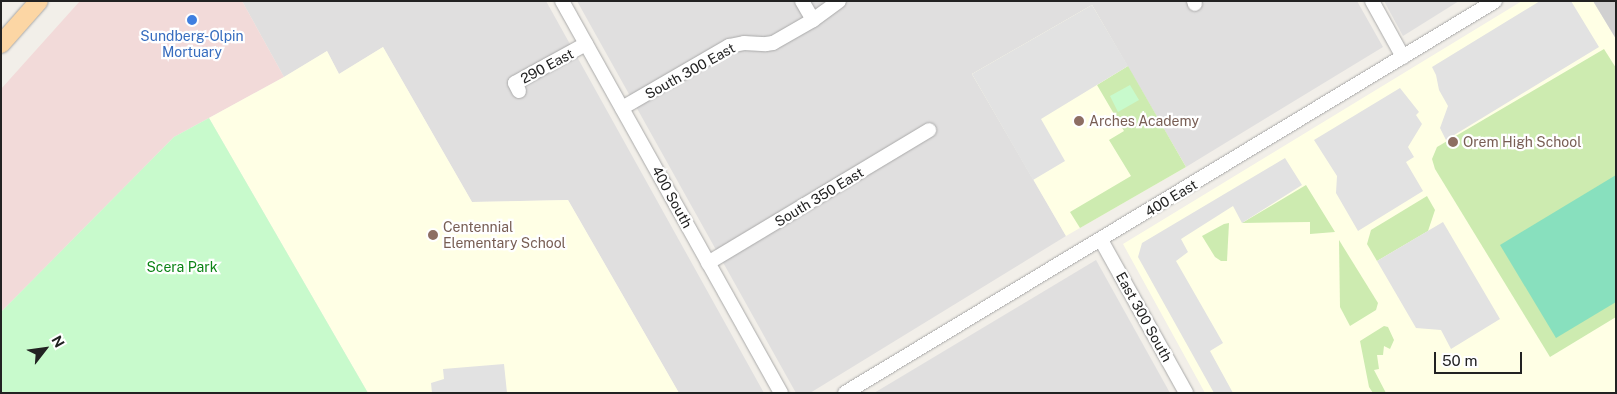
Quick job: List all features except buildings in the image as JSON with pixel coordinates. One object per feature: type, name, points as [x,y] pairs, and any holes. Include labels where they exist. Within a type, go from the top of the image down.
[{"type":"main road","points":[[1,44],[39,1]]},
{"type":"street","name":"400 South","points":[[562,1],[781,393]]},
{"type":"street","points":[[802,1],[813,20]]},
{"type":"street","name":"South 300 East","points":[[622,108],[729,46],[744,43],[773,43],[813,20],[839,1]]},
{"type":"street","points":[[1372,1],[1403,57]]},
{"type":"street","name":"400 East","points":[[845,393],[1495,1]]},
{"type":"street","name":"290 East","points":[[519,91],[515,83],[586,44]]},
{"type":"street","name":"South 350 East","points":[[708,263],[929,130]]},
{"type":"street","name":"East 300 South","points":[[1101,240],[1186,393]]},
{"type":"shaded area","points":[[80,1],[242,1],[284,77],[174,137],[1,312],[1,89]]},
{"type":"shaded area","points":[[242,1],[546,1],[764,393],[679,393],[568,200],[472,202],[383,47],[339,74],[327,51],[284,77]]},
{"type":"shaded area","points":[[577,1],[1357,1],[1383,47],[1186,167],[1092,5],[972,74],[1066,236],[810,393],[796,393]]},
{"type":"shaded area","points":[[1384,1],[1459,1],[1403,36]]},
{"type":"shaded area","name":"Orem High School","points":[[1522,1],[1593,1],[1616,39],[1616,393],[1205,393],[1123,244]]},
{"type":"shaded area","points":[[1540,1],[1571,1],[1599,47],[1446,140],[1440,128],[1448,106],[1439,90],[1432,67]]},
{"type":"shaded area","points":[[1593,1],[1616,1],[1616,39]]},
{"type":"shaded area","name":"Arches Academy","points":[[1092,5],[1186,167],[1066,236],[972,74]]},
{"type":"shaded area","points":[[1092,5],[1128,66],[1041,119],[1065,161],[1033,180],[972,74]]},
{"type":"shaded area","name":"Centennial Elementary School","points":[[383,47],[472,202],[568,200],[679,393],[368,393],[209,118],[327,51],[339,74]]},
{"type":"shaded area","points":[[1400,88],[1419,112],[1416,115],[1422,124],[1408,147],[1414,157],[1406,162],[1423,191],[1358,231],[1336,193],[1337,176],[1314,140]]},
{"type":"shaded area","points":[[1285,158],[1302,185],[1242,223],[1233,206],[1181,239],[1188,252],[1176,261],[1223,343],[1210,351],[1233,393],[1214,393],[1138,257],[1142,243]]},
{"type":"shaded area","points":[[1443,222],[1500,319],[1451,349],[1441,330],[1416,328],[1377,261]]},
{"type":"shaded area","points":[[1096,260],[1170,393],[874,393]]},
{"type":"shaded area","points":[[504,364],[507,393],[432,393],[431,383],[444,379],[443,369]]},
{"type":"green space","points":[[1604,49],[1616,68],[1616,317],[1550,357],[1435,169],[1432,159],[1437,147]]},
{"type":"green space","points":[[1128,66],[1186,167],[1080,228],[1070,212],[1131,176],[1109,140],[1124,131],[1097,85]]},
{"type":"green space","points":[[1130,85],[1139,100],[1118,112],[1110,96]]},
{"type":"green space","name":"Scera Park","points":[[209,118],[368,393],[1,393],[1,312],[174,137]]},
{"type":"green space","points":[[1616,175],[1616,302],[1556,338],[1500,245]]},
{"type":"green space","points":[[1306,185],[1335,232],[1310,234],[1310,222],[1242,223]]},
{"type":"green space","points":[[1427,196],[1435,210],[1428,231],[1377,261],[1367,244],[1371,230]]},
{"type":"green space","points":[[1229,223],[1227,261],[1221,261],[1215,257],[1202,236]]},
{"type":"green space","points":[[1339,240],[1378,303],[1376,310],[1350,326],[1340,307]]},
{"type":"green space","points":[[1384,326],[1388,327],[1394,340],[1390,349],[1384,346],[1383,355],[1377,355],[1379,369],[1374,370],[1386,393],[1373,393],[1369,387],[1360,341]]},
{"type":"place","name":"Sundberg-Olpin Mortuary","points":[[192,20]]},
{"type":"place","name":"Arches Academy","points":[[1079,121]]},
{"type":"place","name":"Orem High School","points":[[1453,142]]},
{"type":"place","name":"Centennial Elementary School","points":[[433,235]]}]
